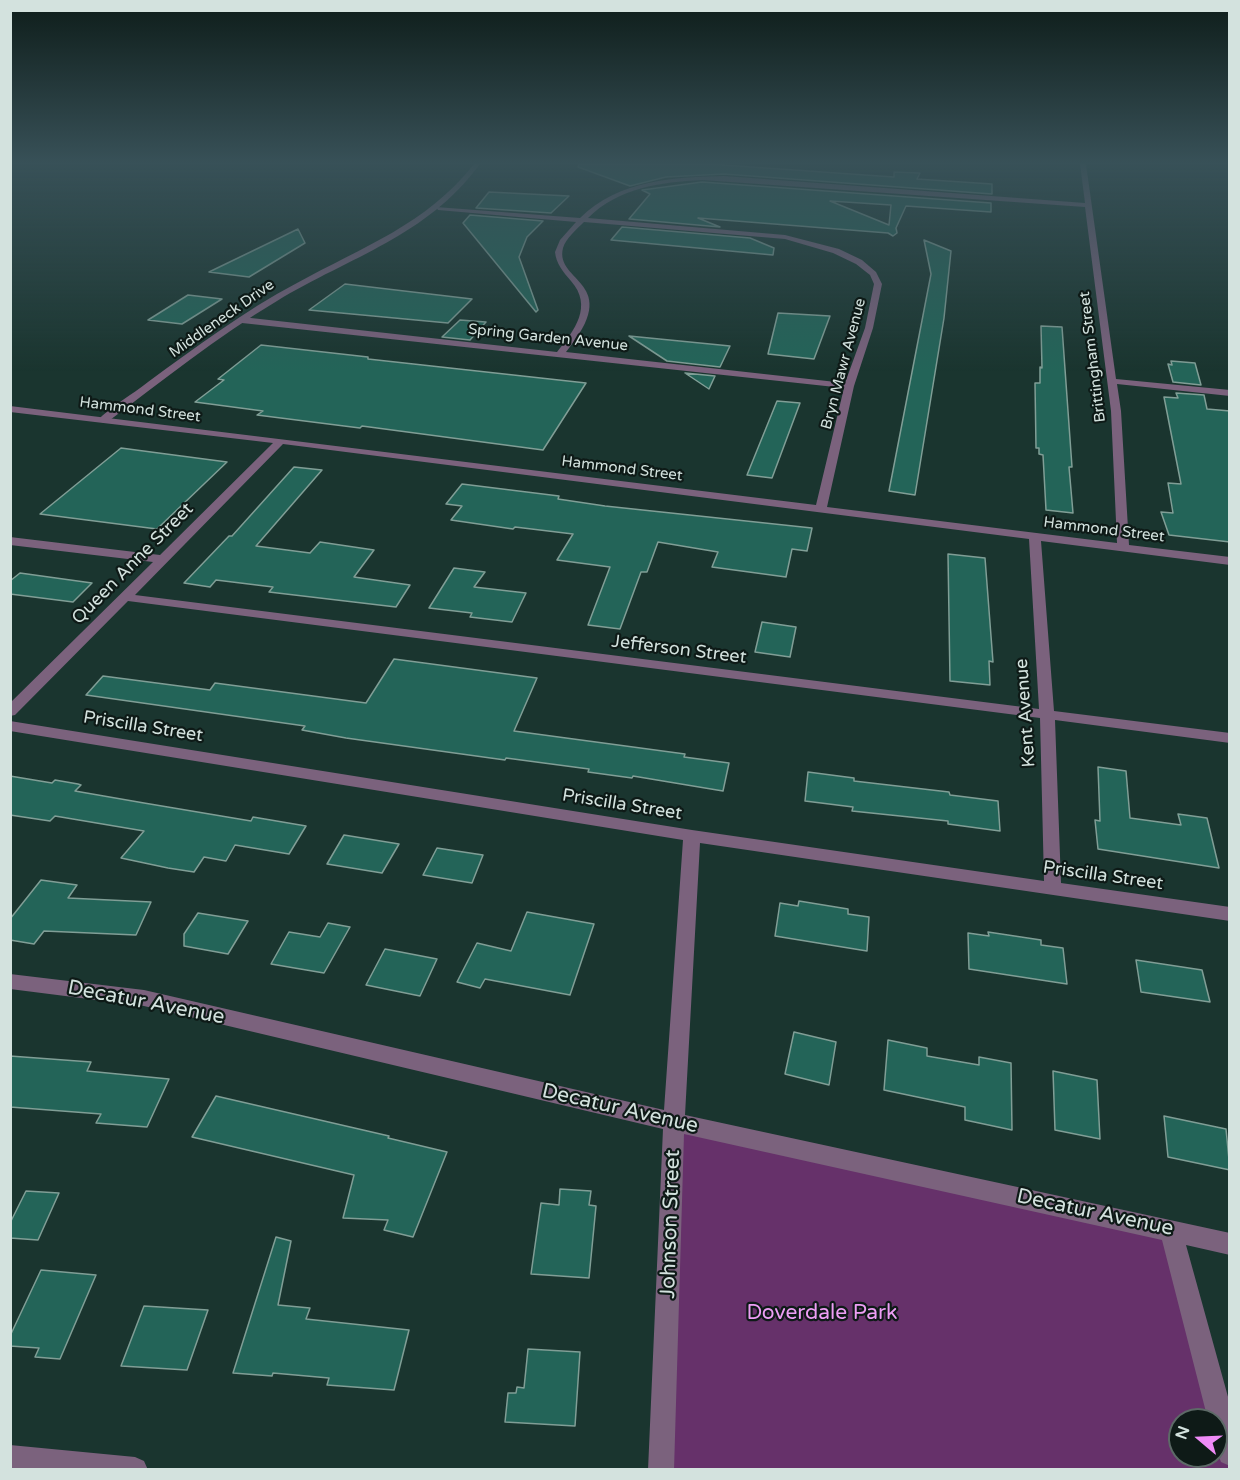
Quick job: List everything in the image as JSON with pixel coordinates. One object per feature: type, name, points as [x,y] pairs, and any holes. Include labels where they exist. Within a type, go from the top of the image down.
[{"type":"street","name":"Middleneck Drive","points":[[102,421],[294,286],[398,233]]},
{"type":"street","points":[[559,355],[581,328],[588,309],[579,285],[567,273],[559,257],[561,243],[569,233]]},
{"type":"street","name":"Bryn Mawr Avenue","points":[[740,233],[785,237],[836,251],[859,262],[873,274],[878,284],[869,328],[849,386],[821,510]]},
{"type":"street","name":"Brittingham Street","points":[[1094,233],[1116,411],[1123,547]]},
{"type":"street","name":"Spring Garden Avenue","points":[[243,320],[849,386]]},
{"type":"street","points":[[1112,381],[1230,393]]},
{"type":"street","name":"Hammond Street","points":[[10,410],[281,441],[1230,561]]},
{"type":"street","name":"Queen Anne Street","points":[[10,712],[281,441]]},
{"type":"street","name":"Kent Avenue","points":[[1035,536],[1047,714],[1053,888]]},
{"type":"street","points":[[10,541],[162,559]]},
{"type":"street","name":"Jefferson Street","points":[[124,597],[1230,738]]},
{"type":"street","name":"Priscilla Street","points":[[10,726],[692,836],[1230,914]]},
{"type":"street","name":"Johnson Street","points":[[661,1470],[674,1122],[692,836]]},
{"type":"street","name":"Decatur Avenue","points":[[10,981],[144,998],[674,1122],[1230,1244]]},
{"type":"street","points":[[1170,1229],[1230,1454]]},
{"type":"street","points":[[10,1458],[135,1470]]},
{"type":"green space","name":"Doverdale Park","points":[[674,1122],[1170,1229],[1218,1408],[1168,1408],[1168,1468],[1228,1468],[1228,1446],[1229,1470],[660,1470]]},
{"type":"building","points":[[290,233],[300,233],[305,243],[249,277],[209,272]]},
{"type":"building","points":[[471,233],[531,233],[519,257],[538,310],[536,312]]},
{"type":"building","points":[[617,233],[693,233],[750,238],[774,248],[773,255],[611,240]]},
{"type":"building","points":[[924,240],[951,251],[944,318],[915,495],[889,491],[931,274]]},
{"type":"building","points":[[345,284],[472,299],[448,323],[309,310]]},
{"type":"building","points":[[188,295],[222,299],[182,324],[148,320]]},
{"type":"building","points":[[778,313],[830,316],[814,359],[768,354]]},
{"type":"building","points":[[460,320],[486,322],[470,340],[442,337]]},
{"type":"building","points":[[1041,326],[1062,327],[1073,513],[1046,510],[1043,455],[1039,454],[1039,448],[1036,448],[1035,383],[1040,383],[1040,367],[1042,368]]},
{"type":"building","points":[[629,336],[730,346],[720,367],[667,361]]},
{"type":"building","points":[[261,345],[586,383],[543,450],[362,426],[360,428],[257,415],[263,411],[195,402],[224,380],[218,379]]},
{"type":"building","points":[[1171,361],[1195,363],[1201,385],[1173,382],[1168,364],[1172,365]]},
{"type":"building","points":[[685,373],[715,376],[709,389]]},
{"type":"building","points":[[1176,393],[1204,395],[1207,409],[1230,411],[1230,542],[1169,535],[1161,512],[1173,513],[1168,483],[1181,484],[1164,397],[1178,398]]},
{"type":"building","points":[[777,401],[800,403],[772,478],[747,475]]},
{"type":"building","points":[[121,448],[227,462],[157,529],[40,514]]},
{"type":"building","points":[[294,467],[322,470],[256,546],[310,553],[320,542],[374,550],[354,577],[410,585],[396,607],[269,592],[273,587],[216,580],[210,587],[184,583],[229,536],[232,536]]},
{"type":"building","points":[[462,484],[559,496],[558,499],[605,506],[812,528],[807,551],[792,549],[786,577],[712,567],[718,552],[658,542],[647,572],[641,572],[620,629],[588,625],[610,567],[557,560],[573,534],[515,527],[513,529],[451,520],[462,506],[446,504]]},
{"type":"building","points":[[948,554],[985,558],[993,662],[989,661],[990,685],[950,681]]},
{"type":"building","points":[[454,568],[485,572],[474,587],[526,593],[512,622],[470,617],[472,613],[429,608]]},
{"type":"building","points":[[20,573],[92,583],[73,602],[10,594],[10,581]]},
{"type":"building","points":[[762,622],[796,627],[790,657],[755,652]]},
{"type":"building","points":[[394,659],[537,678],[514,731],[685,754],[684,757],[729,763],[723,791],[633,776],[632,778],[588,772],[589,769],[346,738],[302,730],[305,726],[86,695],[103,676],[210,690],[215,683],[366,703]]},
{"type":"building","points":[[1098,767],[1126,771],[1130,818],[1181,825],[1178,814],[1207,818],[1219,868],[1098,849],[1095,820],[1100,821]]},
{"type":"building","points":[[808,772],[854,778],[854,781],[949,792],[950,795],[998,801],[1000,831],[948,824],[948,821],[852,811],[853,807],[805,801]]},
{"type":"building","points":[[10,776],[52,783],[55,780],[78,784],[81,785],[75,791],[144,803],[251,821],[253,817],[306,826],[289,854],[235,845],[226,861],[204,857],[194,872],[168,868],[121,858],[144,831],[55,816],[50,821],[10,815]]},
{"type":"building","points":[[344,835],[399,844],[382,873],[327,864]]},
{"type":"building","points":[[437,848],[483,855],[472,883],[423,875]]},
{"type":"building","points":[[41,880],[77,885],[68,898],[151,902],[136,935],[44,931],[34,944],[10,940],[10,919]]},
{"type":"building","points":[[799,901],[848,909],[848,914],[869,917],[867,951],[775,936],[780,903],[798,906]]},
{"type":"building","points":[[527,912],[594,924],[570,995],[485,979],[480,988],[457,982],[477,943],[511,951]]},
{"type":"building","points":[[198,913],[248,921],[228,954],[184,946],[184,934]]},
{"type":"building","points":[[328,923],[350,927],[324,973],[271,964],[289,932],[320,937]]},
{"type":"building","points":[[988,932],[1041,940],[1041,945],[1063,948],[1067,984],[969,969],[968,933],[989,936]]},
{"type":"building","points":[[385,949],[437,959],[420,996],[366,985]]},
{"type":"building","points":[[1136,960],[1202,970],[1210,1002],[1141,992]]},
{"type":"building","points":[[794,1032],[836,1042],[829,1085],[785,1074]]},
{"type":"building","points":[[888,1040],[927,1048],[927,1056],[979,1065],[979,1057],[1011,1063],[1012,1130],[965,1120],[965,1107],[884,1090]]},
{"type":"building","points":[[10,1056],[91,1062],[87,1071],[169,1079],[147,1127],[96,1123],[101,1114],[10,1107]]},
{"type":"building","points":[[1053,1071],[1097,1080],[1100,1139],[1055,1130]]},
{"type":"building","points":[[216,1096],[389,1136],[388,1138],[447,1152],[413,1237],[384,1230],[388,1220],[343,1218],[354,1175],[192,1137]]},
{"type":"building","points":[[1164,1116],[1226,1129],[1230,1170],[1168,1157]]},
{"type":"building","points":[[560,1189],[591,1191],[589,1205],[596,1206],[589,1278],[531,1274],[541,1203],[559,1205]]},
{"type":"building","points":[[26,1191],[59,1193],[38,1240],[10,1238],[10,1223]]},
{"type":"building","points":[[276,1237],[291,1241],[278,1305],[310,1308],[306,1319],[409,1330],[394,1390],[327,1385],[329,1378],[273,1373],[272,1376],[233,1373]]},
{"type":"building","points":[[41,1270],[96,1275],[60,1359],[35,1357],[39,1348],[10,1346],[10,1336]]},
{"type":"building","points":[[144,1306],[208,1310],[187,1370],[121,1366]]},
{"type":"building","points":[[528,1349],[580,1352],[575,1426],[505,1422],[508,1393],[516,1393],[517,1387],[524,1388]]}]
